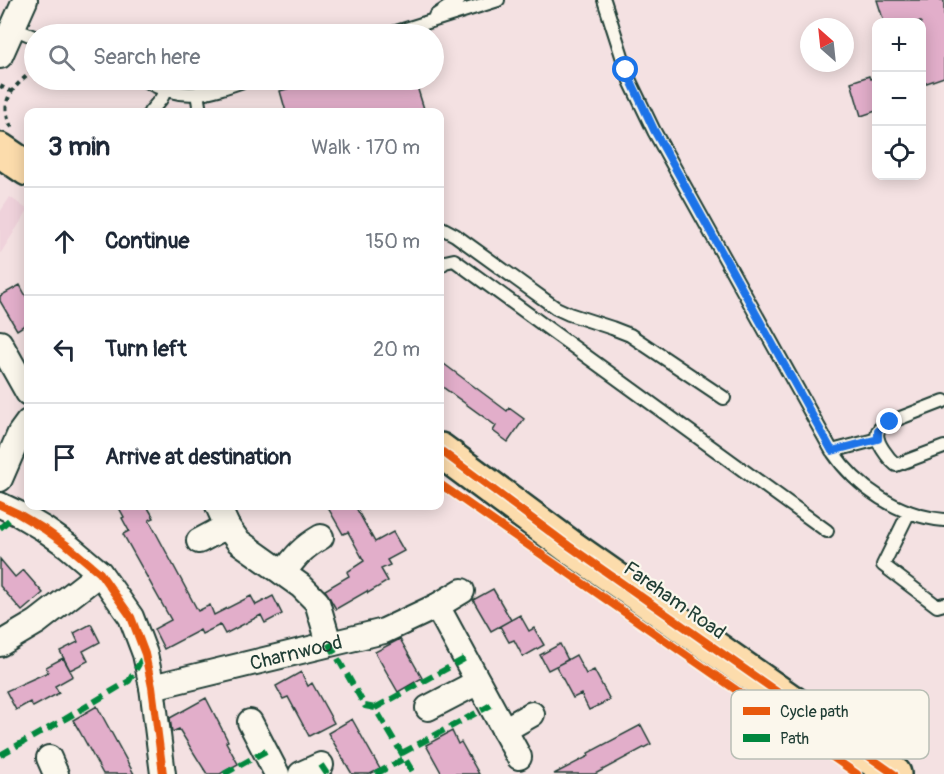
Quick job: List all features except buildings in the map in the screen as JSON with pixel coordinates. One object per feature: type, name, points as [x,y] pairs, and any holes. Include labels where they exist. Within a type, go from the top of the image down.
[{"type":"main road","points":[[7,140],[24,163]]},
{"type":"main road","name":"Fareham Road","points":[[444,453],[569,546],[774,690]]},
{"type":"main road","name":"Fareham Road","points":[[873,759],[894,774]]},
{"type":"street","points":[[24,24],[25,0]]},
{"type":"street","points":[[0,56],[24,33]]},
{"type":"street","points":[[3,357],[24,387]]},
{"type":"street","points":[[0,479],[24,428]]},
{"type":"street","points":[[0,506],[44,529],[100,573],[131,617],[145,654],[152,687],[163,774]]},
{"type":"street","points":[[199,541],[223,516],[238,541],[301,586],[317,602],[329,643]]},
{"type":"street","points":[[283,573],[298,553],[321,537]]},
{"type":"street","points":[[0,644],[38,622],[100,573]]},
{"type":"street","name":"Charnwood","points":[[152,687],[384,631],[437,606],[462,591]]},
{"type":"street","points":[[437,606],[519,757]]},
{"type":"street","points":[[428,708],[478,682]]},
{"type":"street","points":[[504,730],[532,714]]},
{"type":"street","points":[[250,722],[278,774]]},
{"type":"lane","points":[[421,24],[459,0]]},
{"type":"lane","points":[[425,24],[498,0]]},
{"type":"lane","points":[[604,0],[630,81],[654,130],[832,451],[841,464],[864,487],[886,502],[924,517],[944,520]]},
{"type":"lane","points":[[153,108],[165,91],[186,94],[212,90]]},
{"type":"lane","points":[[196,93],[199,108]]},
{"type":"lane","points":[[444,229],[556,308],[630,335],[724,398]]},
{"type":"lane","points":[[444,263],[454,260],[827,531]]},
{"type":"lane","points":[[944,401],[890,422],[878,431],[878,439],[891,461],[896,465],[944,447]]},
{"type":"lane","points":[[832,451],[878,439]]},
{"type":"lane","points":[[909,512],[884,565],[937,606],[944,604]]},
{"type":"path","points":[[7,140],[8,123],[5,106],[10,91],[24,78]]},
{"type":"path","points":[[0,86],[10,91]]},
{"type":"shaded area","points":[[10,197],[24,207],[24,216],[0,254],[0,212]]},
{"type":"marked path","points":[[0,528],[17,513]]},
{"type":"marked path","points":[[329,643],[365,706],[375,708],[414,774]]},
{"type":"marked path","points":[[0,755],[129,681],[145,654]]},
{"type":"marked path","points":[[375,708],[466,658]]},
{"type":"marked path","points":[[402,753],[491,705]]},
{"type":"marked path","points":[[224,774],[266,751]]},
{"type":"marked path","points":[[376,774],[405,758]]},
{"type":"marked path","points":[[321,765],[327,774]]},
{"type":"cycle path","points":[[444,453],[569,546],[774,690]]},
{"type":"cycle path","points":[[444,487],[736,690]]},
{"type":"cycle path","points":[[0,505],[44,529],[100,573],[131,617],[145,654],[152,687],[163,774]]},
{"type":"cycle path","points":[[835,759],[857,774]]},
{"type":"cycle path","points":[[873,759],[894,774]]},
{"type":"route","points":[[626,70],[654,130],[832,451],[878,439],[878,431],[890,422]]}]
